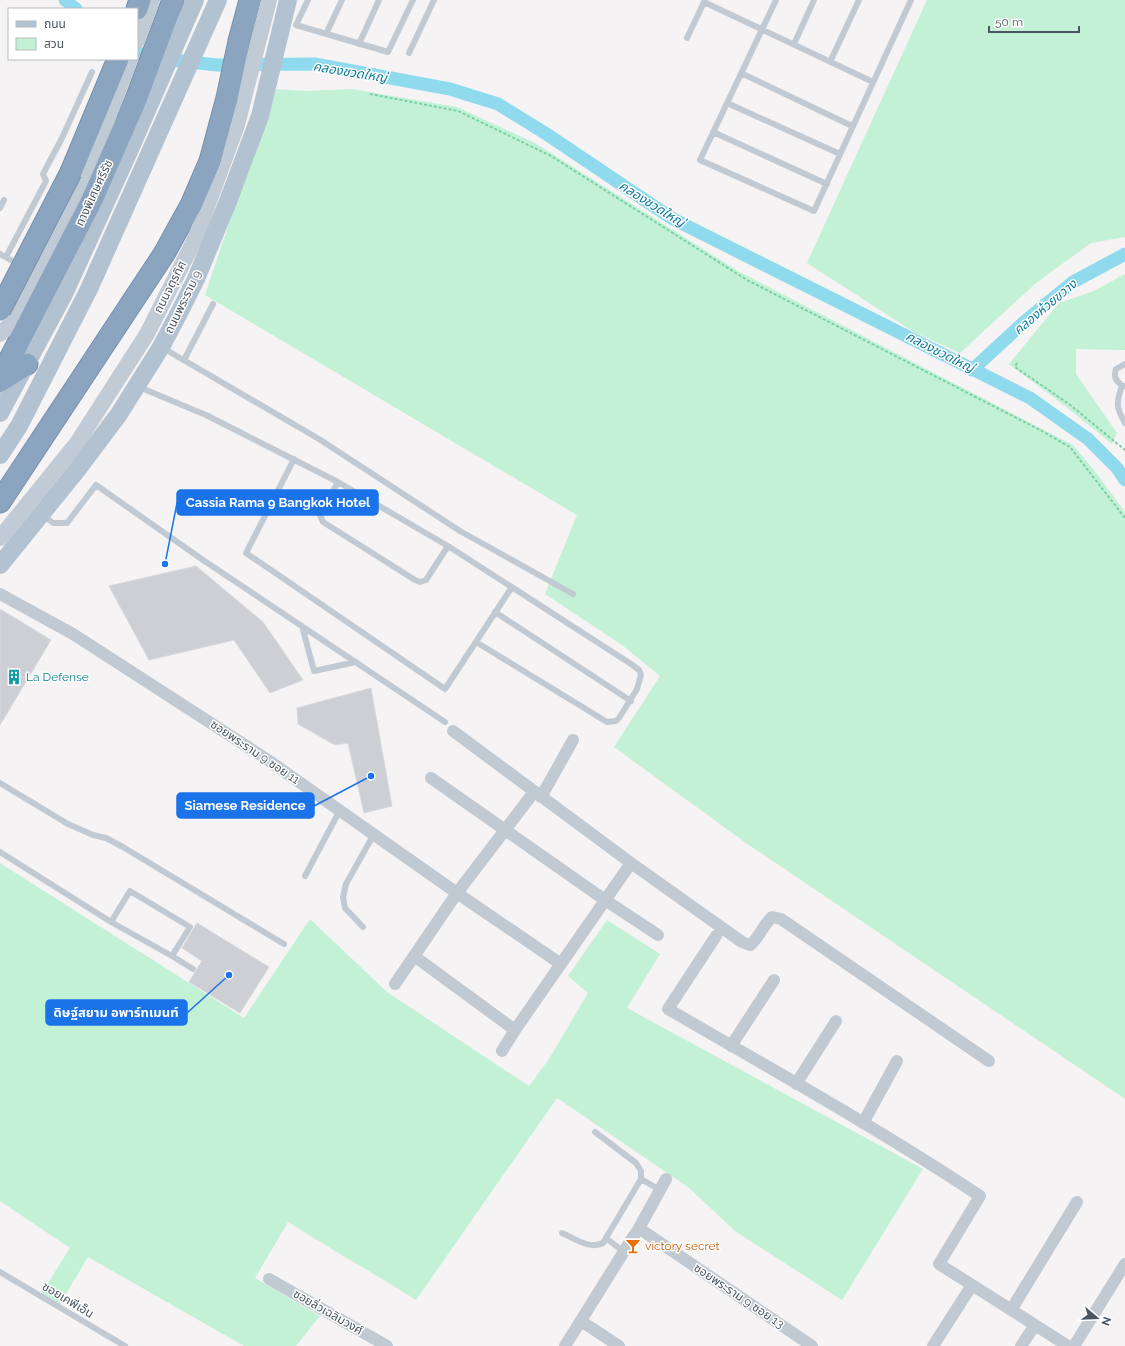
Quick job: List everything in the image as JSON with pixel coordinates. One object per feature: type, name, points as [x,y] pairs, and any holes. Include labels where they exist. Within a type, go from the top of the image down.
[{"type":"highway","name":"ทางพิเศษศรีรัช","points":[[0,380],[92,200],[135,102],[173,0]]},
{"type":"highway","points":[[0,502],[164,254],[192,205],[210,161],[227,98],[238,41],[250,0]]},
{"type":"highway","points":[[0,346],[5,322],[71,172],[125,62]]},
{"type":"highway","points":[[0,380],[27,364]]},
{"type":"main road","points":[[139,36],[152,0]]},
{"type":"main road","points":[[0,413],[64,294],[131,147],[195,0]]},
{"type":"main road","points":[[0,455],[19,426],[89,290],[218,0]]},
{"type":"main road","name":"ถนนจตุรทิศ","points":[[0,538],[77,443],[147,334],[196,237],[237,125],[269,0]]},
{"type":"main road","name":"ถนนพระราม 9","points":[[0,565],[94,448],[137,387],[161,347],[196,279],[240,172],[260,116],[288,0]]},
{"type":"main road","points":[[5,322],[38,274],[96,150],[125,62]]},
{"type":"street","name":"ซอยพระราม 9 ซอย 11","points":[[0,594],[73,634],[268,760],[561,964]]},
{"type":"street","points":[[449,727],[537,795],[742,942],[750,945],[757,940],[767,921],[772,917],[781,919],[989,1061]]},
{"type":"street","points":[[395,984],[457,893],[505,830],[537,795],[573,740]]},
{"type":"street","points":[[431,778],[605,900],[658,935]]},
{"type":"street","points":[[502,1051],[631,863]]},
{"type":"street","points":[[716,936],[668,1009],[926,1160],[980,1196],[939,1264],[1068,1346]]},
{"type":"street","points":[[414,956],[515,1030]]},
{"type":"street","points":[[731,1046],[774,980]]},
{"type":"street","points":[[796,1084],[836,1021]]},
{"type":"street","points":[[863,1123],[897,1061]]},
{"type":"street","points":[[565,1346],[638,1230],[663,1184]]},
{"type":"street","points":[[1012,1310],[1077,1202]]},
{"type":"street","name":"ซอยพระราม 9 ซอย 13","points":[[638,1230],[643,1231],[812,1346]]},
{"type":"street","points":[[1074,1346],[1125,1264]]},
{"type":"street","name":"ซอยลิ่วเฉลิมวงศ์","points":[[269,1279],[387,1346]]},
{"type":"street","points":[[933,1346],[972,1285]]},
{"type":"street","points":[[581,1321],[619,1346]]},
{"type":"street","points":[[1021,1346],[1035,1325]]},
{"type":"lane","points":[[308,0],[296,25],[388,52],[413,0]]},
{"type":"lane","points":[[326,34],[342,0]]},
{"type":"lane","points":[[359,44],[379,0]]},
{"type":"lane","points":[[409,53],[434,0]]},
{"type":"lane","points":[[776,0],[700,160],[814,211],[911,0]]},
{"type":"lane","points":[[794,44],[814,0]]},
{"type":"lane","points":[[830,62],[859,0]]},
{"type":"lane","points":[[688,38],[704,1],[873,82]]},
{"type":"lane","points":[[38,274],[3,255],[46,181],[43,174],[62,138],[92,72]]},
{"type":"lane","points":[[741,72],[852,126]]},
{"type":"lane","points":[[727,103],[840,154]]},
{"type":"lane","points":[[713,132],[826,184]]},
{"type":"lane","points":[[0,208],[4,200]]},
{"type":"lane","points":[[184,360],[213,304]]},
{"type":"lane","points":[[161,347],[319,439],[460,530],[573,594]]},
{"type":"lane","points":[[1125,364],[1116,368],[1114,374],[1116,380],[1123,386],[1117,400],[1119,412],[1125,423]]},
{"type":"lane","points":[[137,387],[206,414],[338,482],[448,546],[638,670],[641,675],[637,690],[631,701],[616,721],[607,722],[476,642]]},
{"type":"lane","points":[[294,459],[246,553],[445,689],[512,587]]},
{"type":"lane","points":[[338,482],[320,515],[323,522],[415,580],[420,582],[426,580],[448,546]]},
{"type":"lane","points":[[42,514],[53,523],[66,523],[96,485],[203,560],[356,662],[449,727]]},
{"type":"lane","points":[[495,612],[631,701]]},
{"type":"lane","points":[[302,626],[314,671],[356,662]]},
{"type":"lane","points":[[0,783],[68,824],[93,835],[106,838],[123,847],[284,944]]},
{"type":"lane","points":[[305,876],[340,810]]},
{"type":"lane","points":[[364,927],[345,908],[342,897],[346,884],[374,834]]},
{"type":"lane","points":[[0,852],[111,922],[193,969]]},
{"type":"lane","points":[[111,922],[130,892],[190,927],[172,956]]},
{"type":"lane","points":[[562,1233],[591,1246],[598,1246],[603,1243],[641,1179],[641,1171],[636,1163],[595,1132]]},
{"type":"lane","points":[[641,1179],[663,1184]]},
{"type":"lane","points":[[606,1238],[624,1252]]},
{"type":"lane","name":"ซอยเคพีเอ็น","points":[[0,1272],[125,1346]]},
{"type":"path","points":[[370,94],[458,111],[551,156],[747,280],[1042,431],[1070,447],[1125,518]]},
{"type":"path","points":[[1017,363],[1015,367],[1069,404],[1125,450]]},
{"type":"green space","points":[[927,0],[1125,0],[1125,237],[1091,243],[1036,283],[960,353],[914,332],[807,263]]},
{"type":"green space","points":[[274,89],[306,91],[352,89],[457,107],[535,143],[738,271],[1073,445],[1094,470],[1125,512],[1125,1099],[746,843],[614,747],[660,676],[622,645],[545,594],[577,515],[205,295]]},
{"type":"green space","points":[[1125,274],[1125,350],[1076,349],[1076,374],[1117,433],[1112,444],[1009,364],[1059,303],[1094,291]]},
{"type":"green space","points":[[0,863],[244,1018],[310,919],[387,992],[529,1086],[549,1059],[588,993],[568,976],[607,920],[660,954],[627,1008],[923,1169],[842,1300],[735,1231],[688,1187],[557,1098],[416,1300],[288,1222],[255,1278],[320,1316],[296,1346],[244,1346],[88,1257],[60,1304],[41,1294],[70,1248],[0,1201]]},
{"type":"building","points":[[196,566],[263,622],[303,680],[270,693],[234,640],[149,660],[109,586]]},
{"type":"building","name":"La Defense","points":[[0,609],[51,640],[0,725]]},
{"type":"building","points":[[371,688],[392,806],[364,813],[348,743],[335,745],[298,724],[297,708]]},
{"type":"building","points":[[197,923],[269,967],[240,1013],[189,982],[202,961],[182,948]]},
{"type":"waterway","name":"คลองชวดใหญ่","points":[[65,0],[75,8]]},
{"type":"waterway","name":"คลองชวดใหญ่","points":[[138,53],[146,57],[217,65],[315,64],[450,89],[498,104],[548,135],[673,219],[1030,398],[1088,439],[1117,468],[1125,480]]},
{"type":"waterway","name":"คลองห้วยขวาง","points":[[972,370],[1024,322],[1073,282],[1125,254]]},
{"type":"place","name":"Cassia Rama 9 Bangkok Hotel","points":[[165,564]]},
{"type":"place","name":"La Defense","points":[[14,677]]},
{"type":"place","name":"Siamese Residence","points":[[371,776]]},
{"type":"place","name":"ดิษฐ์สยาม อพาร์ทเมนท์","points":[[229,975]]},
{"type":"place","name":"victory secret","points":[[633,1246]]}]
